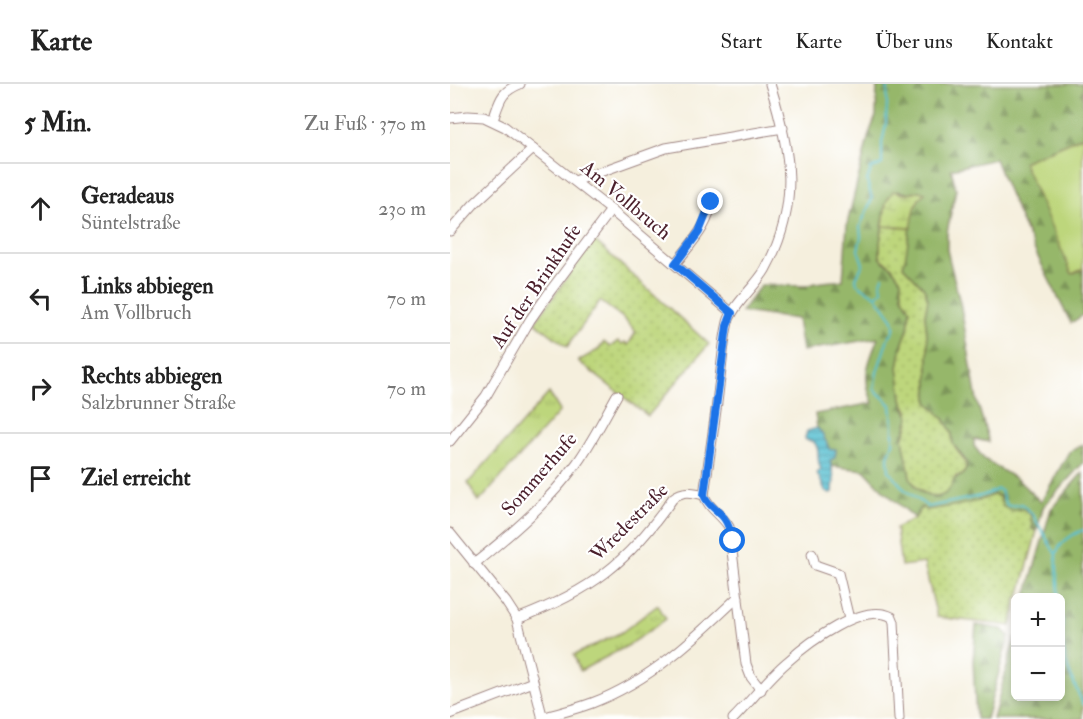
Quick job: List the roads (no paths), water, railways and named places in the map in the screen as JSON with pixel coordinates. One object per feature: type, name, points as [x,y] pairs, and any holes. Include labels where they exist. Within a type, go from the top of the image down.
[{"type":"street","points":[[493,120],[502,94],[507,89],[520,84]]},
{"type":"street","points":[[761,690],[751,677],[746,664],[733,541],[729,527],[723,517],[706,501],[704,495],[727,326],[732,313],[757,283],[783,226],[789,163],[783,128],[770,84]]},
{"type":"street","name":"Am Vollbruch","points":[[450,118],[477,116],[493,120],[506,127],[611,210],[732,313]]},
{"type":"street","points":[[575,181],[672,146],[783,128]]},
{"type":"street","points":[[450,231],[474,204],[532,149]]},
{"type":"street","points":[[675,264],[699,232],[707,217],[710,197]]},
{"type":"street","name":"Auf der Brinkhufe","points":[[450,441],[486,396],[550,290],[611,210]]},
{"type":"street","name":"Sommerhufe","points":[[474,564],[512,533],[556,488],[591,442],[617,395]]},
{"type":"street","name":"Wredestraße","points":[[517,619],[571,596],[614,567],[641,541],[679,494],[694,492],[704,495]]},
{"type":"street","points":[[450,533],[517,619],[543,718],[599,700],[653,671],[698,635],[738,597]]},
{"type":"street","points":[[812,554],[815,565],[835,571],[840,577],[849,619]]},
{"type":"street","points":[[733,719],[788,660],[849,619],[863,615],[883,614],[892,617],[894,627],[899,719]]},
{"type":"street","points":[[450,714],[533,682]]},
{"type":"water","points":[[817,428],[830,450],[836,449],[835,458],[830,460],[834,477],[831,493],[826,492],[817,473],[821,469],[816,444],[805,438],[807,431]]},
{"type":"waterway","points":[[886,123],[888,84]]},
{"type":"waterway","points":[[886,125],[882,142],[882,164],[871,169],[867,181],[872,199],[860,226],[861,237],[858,250],[863,264],[856,278],[857,284],[876,296],[894,325],[877,372],[874,389],[891,405],[893,443],[888,457],[889,471],[904,489],[928,507],[985,495],[998,489],[1007,505],[1022,504],[1033,515],[1056,555],[1059,593]]},
{"type":"waterway","points":[[877,295],[882,291],[883,277]]},
{"type":"waterway","points":[[1056,555],[1066,540],[1083,530]]},
{"type":"waterway","points":[[1063,647],[1071,676],[1083,704]]}]
